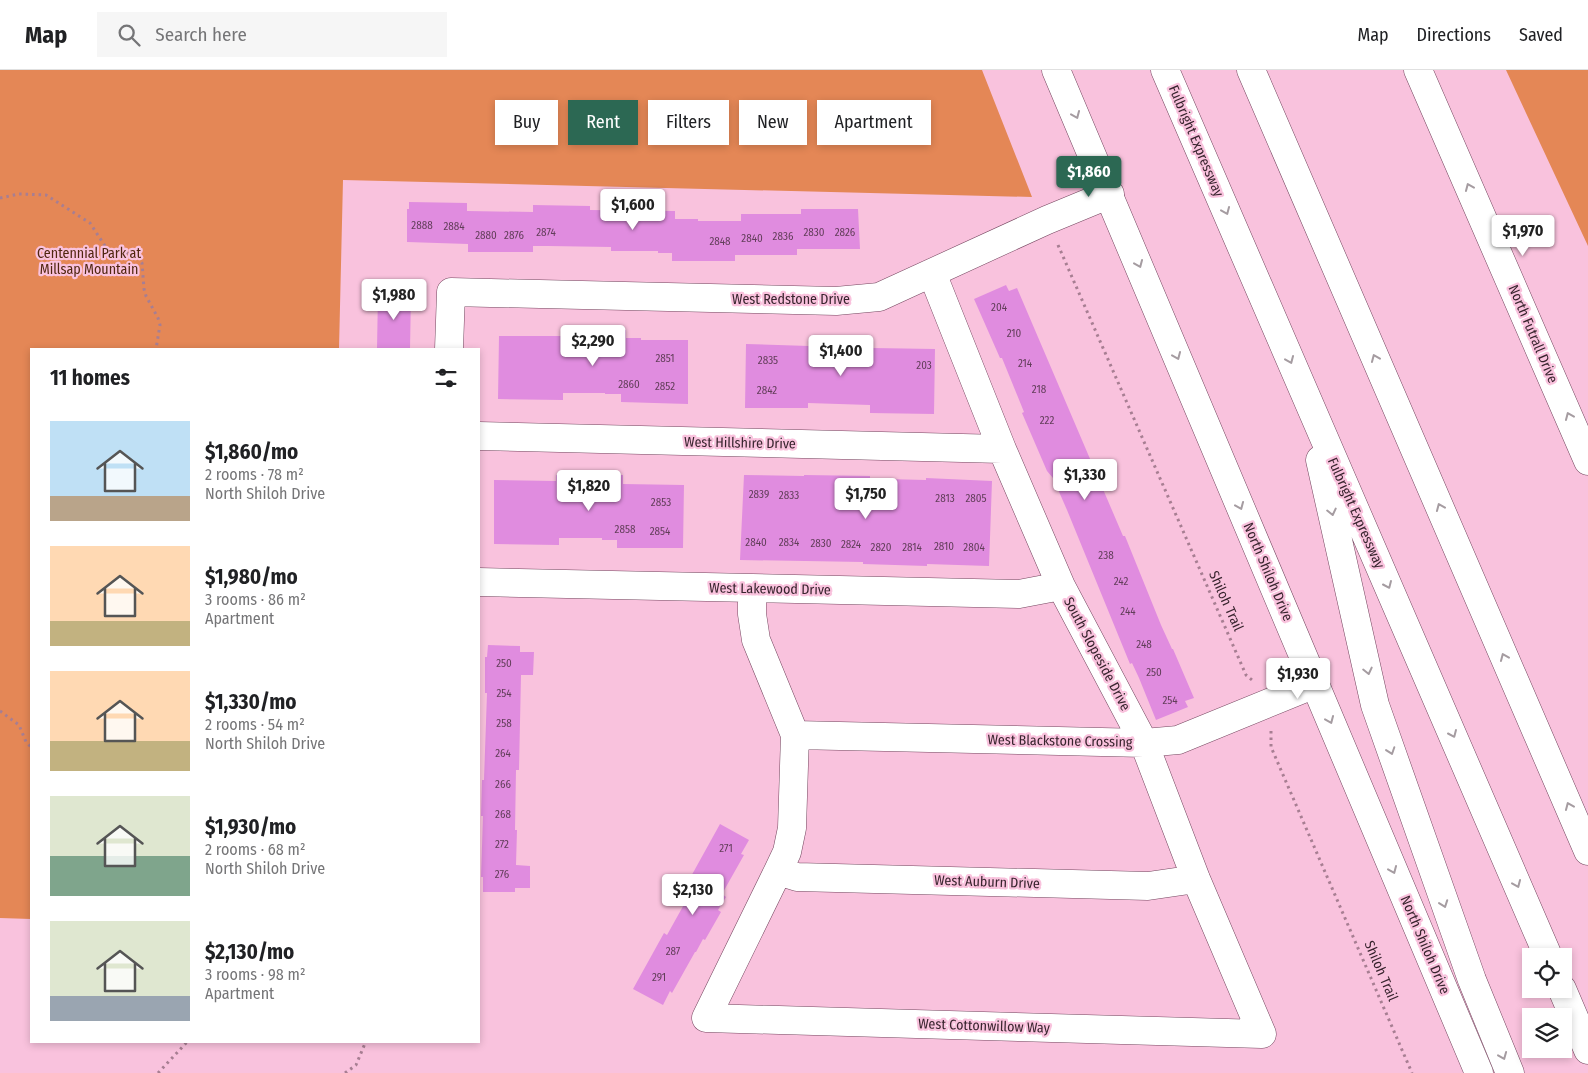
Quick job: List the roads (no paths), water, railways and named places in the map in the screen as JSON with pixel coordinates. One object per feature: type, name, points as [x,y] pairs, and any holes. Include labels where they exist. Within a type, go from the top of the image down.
[{"type":"main road","name":"North Shiloh Drive","points":[[1056,70],[1110,194],[1479,1073]]},
{"type":"main road","name":"Fulbright Expressway","points":[[1165,70],[1545,948]]},
{"type":"main road","points":[[1251,70],[1588,851]]},
{"type":"main road","name":"North Futrall Drive","points":[[1418,70],[1588,461]]},
{"type":"main road","name":"West Redstone Drive","points":[[449,348],[451,292],[836,301],[879,297],[1047,220],[1110,194]]},
{"type":"main road","name":"South Slopeside Drive","points":[[932,273],[1002,449],[1061,586],[1144,743],[1196,879],[1262,1034]]},
{"type":"main road","points":[[1305,396],[1375,705],[1472,980],[1510,1073]]},
{"type":"main road","name":"West Hillshire Drive","points":[[480,436],[1002,449]]},
{"type":"main road","name":"West Lakewood Drive","points":[[480,582],[1019,594],[1061,586]]},
{"type":"main road","points":[[752,589],[752,614],[756,640],[795,735],[792,828],[787,852],[778,871]]},
{"type":"main road","name":"West Blackstone Crossing","points":[[795,735],[1144,743],[1178,740],[1315,684]]},
{"type":"main road","name":"West Auburn Drive","points":[[778,871],[798,877],[1148,886],[1196,879]]},
{"type":"main road","name":"West Cottonwillow Way","points":[[778,871],[706,1018],[1262,1034]]},
{"type":"main road","points":[[1566,998],[1588,1050]]},
{"type":"park label","name":"Centennial Park at Millsap Mountain","points":[[89,262]]}]
